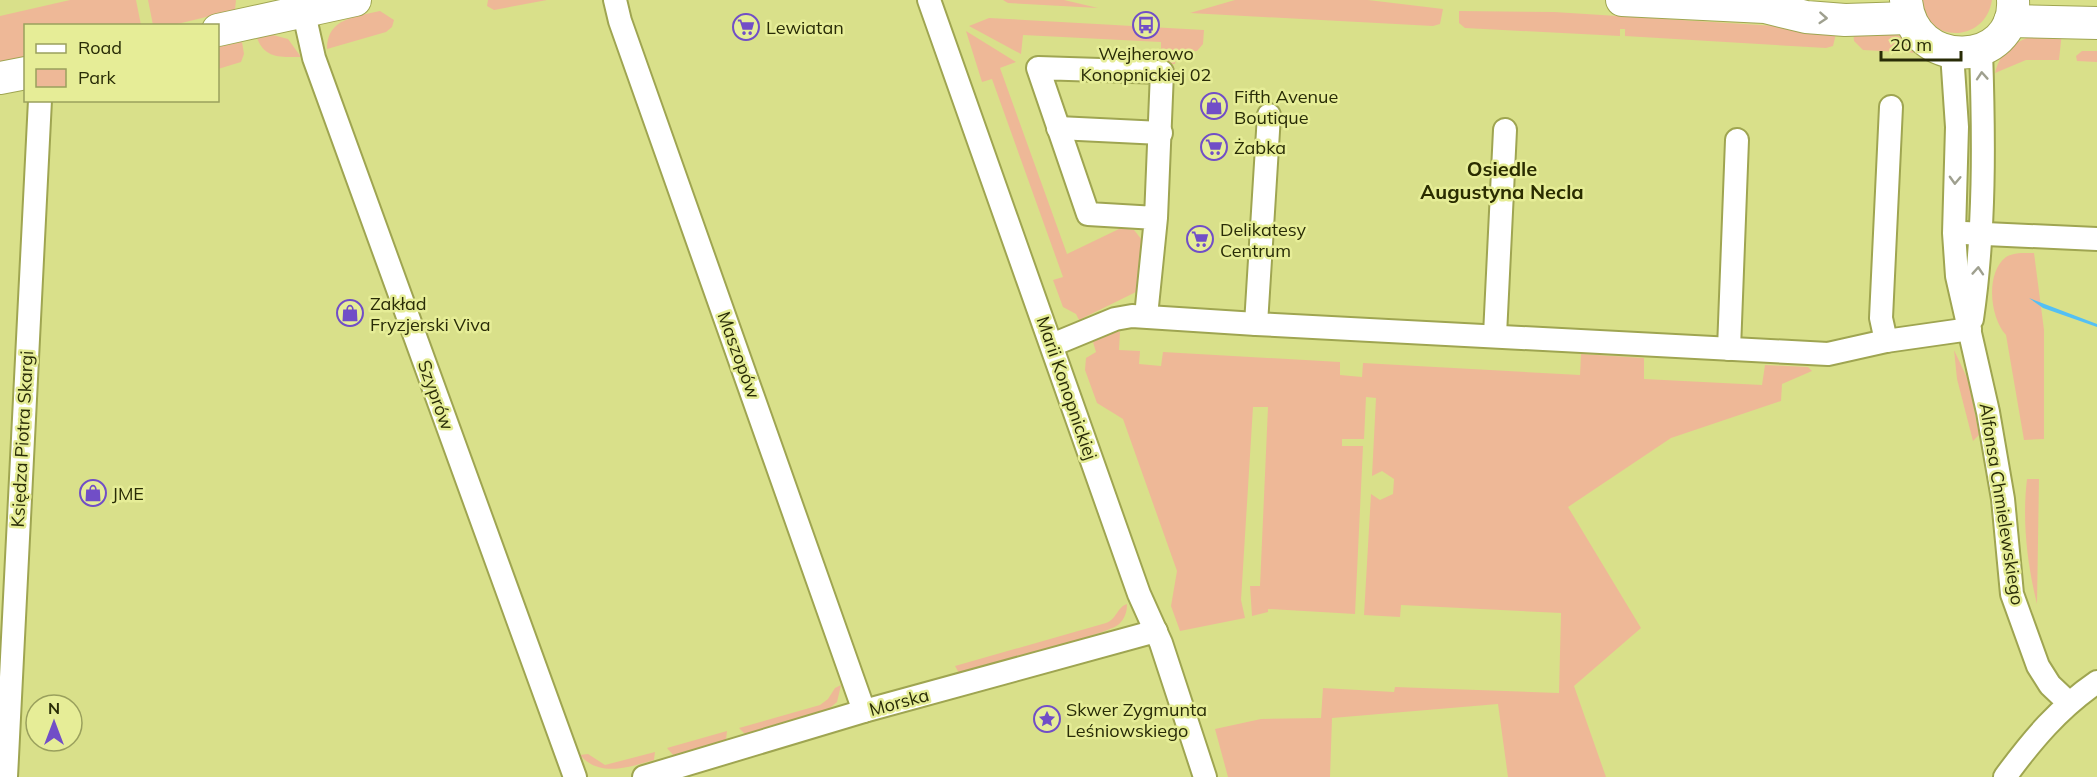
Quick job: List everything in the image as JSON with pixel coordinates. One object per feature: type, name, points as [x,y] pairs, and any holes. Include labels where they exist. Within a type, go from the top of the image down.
[{"type":"main road","points":[[219,30],[302,5],[355,0]]},
{"type":"main road","points":[[1622,0],[1765,7],[1815,18],[1908,9],[1919,35],[1934,47],[1966,51],[1993,43],[2011,10],[2097,23]]},
{"type":"main road","points":[[1765,7],[1801,0]]},
{"type":"main road","points":[[0,78],[24,73]]},
{"type":"street","name":"Maszopów","points":[[615,0],[616,10],[864,711]]},
{"type":"street","name":"Marii Konopnickiej","points":[[929,0],[1139,594],[1156,631],[1205,777]]},
{"type":"street","name":"Szyprów","points":[[302,5],[314,58],[575,777]]},
{"type":"street","name":"Alfonsa Chmielewskiego","points":[[1966,51],[1957,127],[1954,233],[1957,276],[1970,329],[2003,499],[2012,594],[2038,666],[2050,685],[2068,702]]},
{"type":"street","name":"Alfonsa Chmielewskiego","points":[[1966,51],[1983,123],[1978,276],[1970,329]]},
{"type":"street","points":[[1146,316],[1156,218],[1162,72],[1038,68],[1088,214],[1156,218]]},
{"type":"street","name":"Księdza Piotra Skargi","points":[[6,777],[40,102]]},
{"type":"street","points":[[1886,341],[1881,318],[1891,107]]},
{"type":"street","points":[[1256,324],[1269,115]]},
{"type":"street","points":[[1058,128],[1161,133]]},
{"type":"street","points":[[1495,335],[1505,130]]},
{"type":"street","points":[[1729,349],[1737,140]]},
{"type":"street","points":[[1954,233],[2097,239]]},
{"type":"street","points":[[1052,345],[1115,319],[1146,316],[1256,324],[1828,354],[1886,341],[1970,329]]},
{"type":"street","name":"Morska","points":[[644,777],[864,711],[1156,631]]},
{"type":"street","points":[[2005,777],[2046,724],[2068,702],[2097,682]]},
{"type":"green space","points":[[70,0],[136,0],[141,24],[24,24],[24,57],[0,63],[0,16]]},
{"type":"green space","points":[[148,0],[236,0],[235,10],[177,24],[153,24]]},
{"type":"green space","points":[[488,0],[547,0],[494,10],[487,6]]},
{"type":"green space","points":[[1003,0],[1064,0],[1098,8],[1008,3]]},
{"type":"green space","points":[[1235,0],[1368,0],[1443,9],[1440,24],[1433,26],[1190,13]]},
{"type":"green space","points":[[1923,0],[1992,0],[1987,15],[1978,25],[1967,31],[1955,33],[1943,31],[1933,24],[1926,14]]},
{"type":"green space","points":[[380,11],[394,20],[392,27],[386,32],[327,49],[328,39],[337,25],[352,17]]},
{"type":"green space","points":[[1459,11],[1554,12],[1837,30],[1833,46],[1826,48],[1625,36],[1625,29],[1620,29],[1620,36],[1465,28],[1459,23]]},
{"type":"green space","points":[[989,18],[1204,30],[1203,44],[1197,51],[1176,51],[1175,64],[1161,64],[1161,42],[1023,35],[1021,54],[969,26]]},
{"type":"green space","points":[[1853,29],[1894,32],[1921,53],[1863,50],[1854,41]]},
{"type":"green space","points":[[966,31],[1016,62],[1000,68],[1067,254],[1121,228],[1134,230],[1142,240],[1138,291],[1079,320],[1076,314],[1063,307],[1053,280],[1063,277],[992,79],[982,82]]},
{"type":"green space","points":[[2062,32],[2059,60],[2026,60],[1995,73],[2005,53],[2020,41],[2030,37]]},
{"type":"green space","points":[[273,35],[288,39],[301,57],[274,55],[264,50],[257,38]]},
{"type":"green space","points":[[242,42],[244,54],[241,62],[219,69],[219,47]]},
{"type":"green space","points":[[2082,51],[2097,51],[2097,62],[2077,61],[2076,56]]},
{"type":"green space","points":[[2034,253],[2044,330],[2044,439],[2024,440],[2006,335],[1996,318],[1992,296],[1999,264],[2009,255]]},
{"type":"green space","points":[[1114,331],[1120,332],[1119,350],[1140,351],[1139,364],[1161,366],[1163,352],[1340,362],[1340,375],[1362,377],[1363,363],[1580,375],[1581,354],[1644,358],[1644,379],[1762,385],[1765,365],[1808,367],[1812,371],[1782,384],[1781,401],[1671,438],[1568,507],[1641,628],[1574,686],[1606,777],[1508,777],[1498,704],[1332,718],[1330,777],[1228,777],[1215,729],[1261,719],[1321,718],[1323,688],[1394,692],[1395,687],[1559,693],[1561,613],[1401,605],[1400,617],[1364,615],[1371,494],[1380,500],[1393,494],[1394,479],[1382,471],[1372,476],[1376,398],[1366,397],[1364,439],[1342,439],[1342,446],[1363,446],[1355,614],[1268,609],[1268,612],[1252,616],[1250,586],[1260,586],[1268,407],[1253,407],[1241,600],[1245,618],[1180,631],[1171,606],[1177,571],[1123,419],[1097,403],[1085,370],[1086,358],[1096,352],[1093,342]]},
{"type":"green space","points":[[1954,350],[1969,382],[1979,435],[1973,441],[1957,379]]},
{"type":"green space","points":[[2027,479],[2039,479],[2037,604],[2026,542]]},
{"type":"green space","points":[[1127,604],[1127,610],[1120,623],[1101,632],[1054,648],[959,673],[955,666],[1106,623]]},
{"type":"green space","points":[[841,685],[837,702],[825,712],[745,734],[739,728],[820,705],[828,699],[835,688]]},
{"type":"green space","points":[[727,731],[726,740],[673,755],[667,748]]},
{"type":"green space","points":[[655,752],[654,760],[614,769],[596,766],[580,755],[588,754],[605,765]]},
{"type":"water","points":[[2029,298],[2097,324],[2097,327],[2043,308]]},
{"type":"place","name":"Wejherowo Konopnickiej 02","points":[[1146,25]]},
{"type":"place","name":"Lewiatan","points":[[746,27]]},
{"type":"place","name":"Fifth Avenue Boutique","points":[[1214,106]]},
{"type":"place","name":"Żabka","points":[[1214,147]]},
{"type":"place","name":"Delikatesy Centrum","points":[[1200,239]]},
{"type":"place","name":"Zakład Fryzjerski Viva","points":[[350,313]]},
{"type":"place","name":"JME","points":[[93,493]]},
{"type":"place","name":"Skwer Zygmunta Leśniowskiego","points":[[1047,719]]},
{"type":"district","name":"Osiedle Augustyna Necla","points":[[1502,180]]}]
